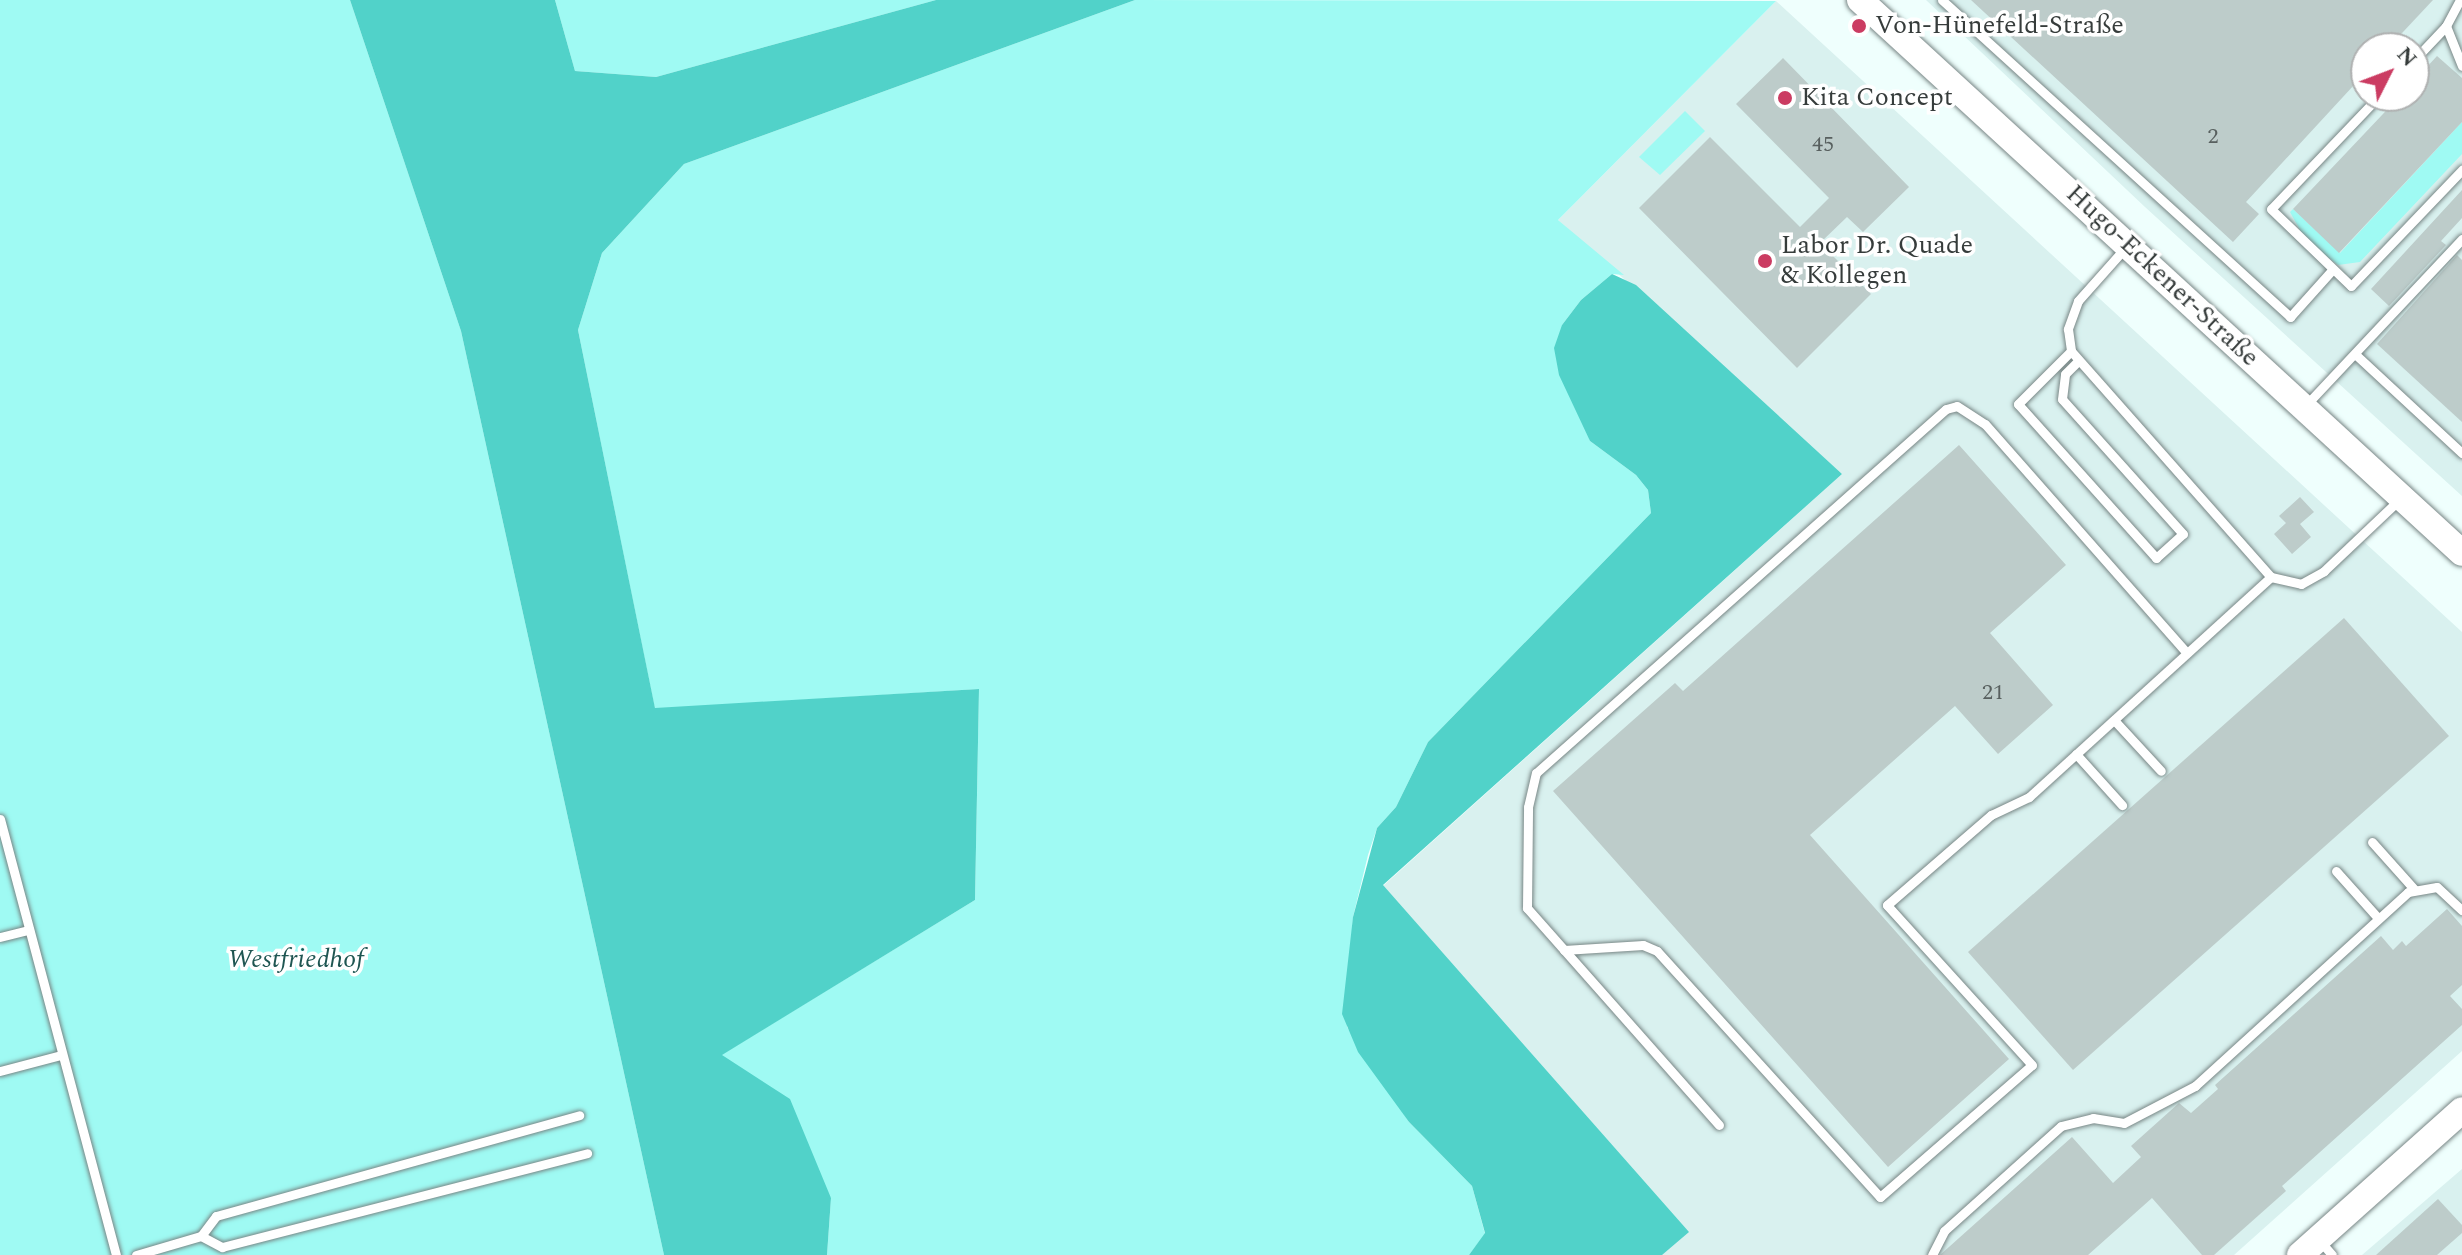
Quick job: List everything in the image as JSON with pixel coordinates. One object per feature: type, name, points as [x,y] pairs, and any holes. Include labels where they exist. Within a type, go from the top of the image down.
[{"type":"main road","name":"Hugo-Eckener-Straße","points":[[1860,0],[2462,553]]},
{"type":"main road","points":[[2317,1250],[2462,1111]]},
{"type":"lane","points":[[1942,0],[2290,317],[2333,269]]},
{"type":"lane","points":[[2430,43],[2446,26],[2460,0]]},
{"type":"lane","points":[[2446,26],[2462,66]]},
{"type":"lane","points":[[2364,112],[2271,209],[2351,286],[2462,170]]},
{"type":"lane","points":[[2304,407],[2462,239]]},
{"type":"lane","points":[[2127,245],[2078,301],[2068,329],[2071,351],[2077,362],[2271,577],[2301,584],[2324,571],[2403,496]]},
{"type":"lane","points":[[2071,351],[2018,404],[2156,558],[2183,534],[2062,399],[2065,374],[2077,362]]},
{"type":"lane","points":[[2355,354],[2462,453]]},
{"type":"lane","points":[[1719,1125],[1527,908],[1528,807],[1536,773],[1946,409],[1957,406],[1985,424],[2187,653]]},
{"type":"lane","points":[[1564,950],[1643,945],[1657,951],[1880,1197],[2032,1065],[1887,905],[1991,815],[2029,797],[2271,577]]},
{"type":"lane","points":[[2114,720],[2161,771]]},
{"type":"lane","points":[[2076,754],[2122,805]]},
{"type":"lane","points":[[0,819],[116,1255]]},
{"type":"lane","points":[[2372,842],[2414,889]]},
{"type":"lane","points":[[2336,871],[2378,918]]},
{"type":"lane","points":[[1932,1255],[1944,1231],[2061,1126],[2093,1118],[2124,1123],[2195,1086],[2378,918],[2414,889],[2437,887],[2462,910]]},
{"type":"lane","points":[[0,937],[29,930]]},
{"type":"lane","points":[[0,1071],[61,1055]]},
{"type":"lane","points":[[136,1255],[201,1236],[216,1216],[579,1115]]},
{"type":"lane","points":[[201,1236],[222,1247],[587,1153]]},
{"type":"shaded area","points":[[350,0],[555,0],[575,71],[656,77],[936,0],[1135,0],[684,164],[602,253],[578,330],[655,708],[979,689],[975,900],[722,1055],[790,1099],[831,1198],[827,1255],[664,1255],[461,331]]},
{"type":"shaded area","points":[[1926,0],[2462,0],[2462,496],[2145,207]]},
{"type":"shaded area","points":[[1776,1],[2462,632],[2462,1051],[2234,1255],[1662,1255],[1383,886],[1842,474],[1558,220]]},
{"type":"shaded area","points":[[1612,274],[1636,285],[1842,474],[1383,885],[1689,1232],[1662,1255],[1469,1255],[1485,1233],[1472,1186],[1409,1122],[1358,1052],[1342,1014],[1353,917],[1377,828],[1396,807],[1428,742],[1651,513],[1648,490],[1636,475],[1590,441],[1559,375],[1554,348],[1562,325],[1581,300]]},
{"type":"shaded area","points":[[2462,1169],[2462,1255],[2362,1255]]},
{"type":"green space","name":"Westfriedhof","points":[[0,0],[350,0],[461,331],[664,1255],[0,1255]]},
{"type":"green space","points":[[555,0],[936,0],[656,77],[575,71]]},
{"type":"green space","points":[[1135,0],[1776,1],[1558,220],[1624,275],[1612,274],[1581,300],[1562,325],[1590,441],[1636,475],[1648,490],[1651,513],[1428,742],[1396,807],[1377,828],[1368,855],[1353,917],[1347,1027],[1409,1122],[1472,1186],[1485,1234],[1469,1255],[827,1255],[831,1198],[721,1055],[975,900],[979,689],[655,709],[578,330],[602,253],[684,164]]},
{"type":"green space","points":[[1685,111],[1705,131],[1660,175],[1639,157]]},
{"type":"green space","points":[[2462,122],[2462,154],[2360,262],[2338,265],[2306,241],[2290,212],[2293,209],[2340,253]]},
{"type":"building","points":[[1971,0],[2433,0],[2403,32],[2350,32],[2350,89],[2246,202],[2259,214],[2233,242]]},
{"type":"building","points":[[2437,56],[2462,78],[2462,122],[2339,253],[2293,209],[2385,112],[2430,112],[2430,64]]},
{"type":"building","name":"Labor Dr. Quade & Kollegen","points":[[1783,58],[1909,187],[1863,232],[1847,217],[1820,243],[1871,294],[1797,368],[1639,208],[1710,137],[1800,227],[1829,198],[1736,104]]},
{"type":"building","points":[[2462,190],[2462,218],[2441,241],[2446,245],[2389,306],[2371,289]]},
{"type":"building","points":[[2457,255],[2462,260],[2462,422],[2377,344]]},
{"type":"building","points":[[1959,445],[2066,565],[1990,633],[2053,705],[1998,754],[1955,706],[1810,835],[2009,1059],[1888,1167],[1553,791],[1675,683],[1683,691]]},
{"type":"building","points":[[2300,497],[2314,512],[2300,524],[2311,537],[2292,554],[2274,534],[2286,523],[2279,516]]},
{"type":"building","points":[[2344,618],[2449,736],[2073,1070],[1968,952]]},
{"type":"building","points":[[2447,909],[2462,926],[2462,985],[2450,996],[2462,1009],[2462,1025],[2282,1186],[2286,1191],[2214,1255],[2202,1255],[2152,1198],[2088,1255],[1940,1255],[2072,1137],[2113,1183],[2141,1157],[2131,1146],[2179,1103],[2191,1113],[2218,1089],[2215,1085],[2381,936],[2393,950],[2402,941],[2406,946]]},
{"type":"building","points":[[2438,1199],[2462,1225],[2462,1233],[2437,1255],[2376,1255]]},
{"type":"place","name":"Von-Hünefeld-Straße","points":[[1859,26]]},
{"type":"place","name":"Kita Concept","points":[[1785,98]]},
{"type":"place","name":"Labor Dr. Quade & Kollegen","points":[[1765,261]]}]
